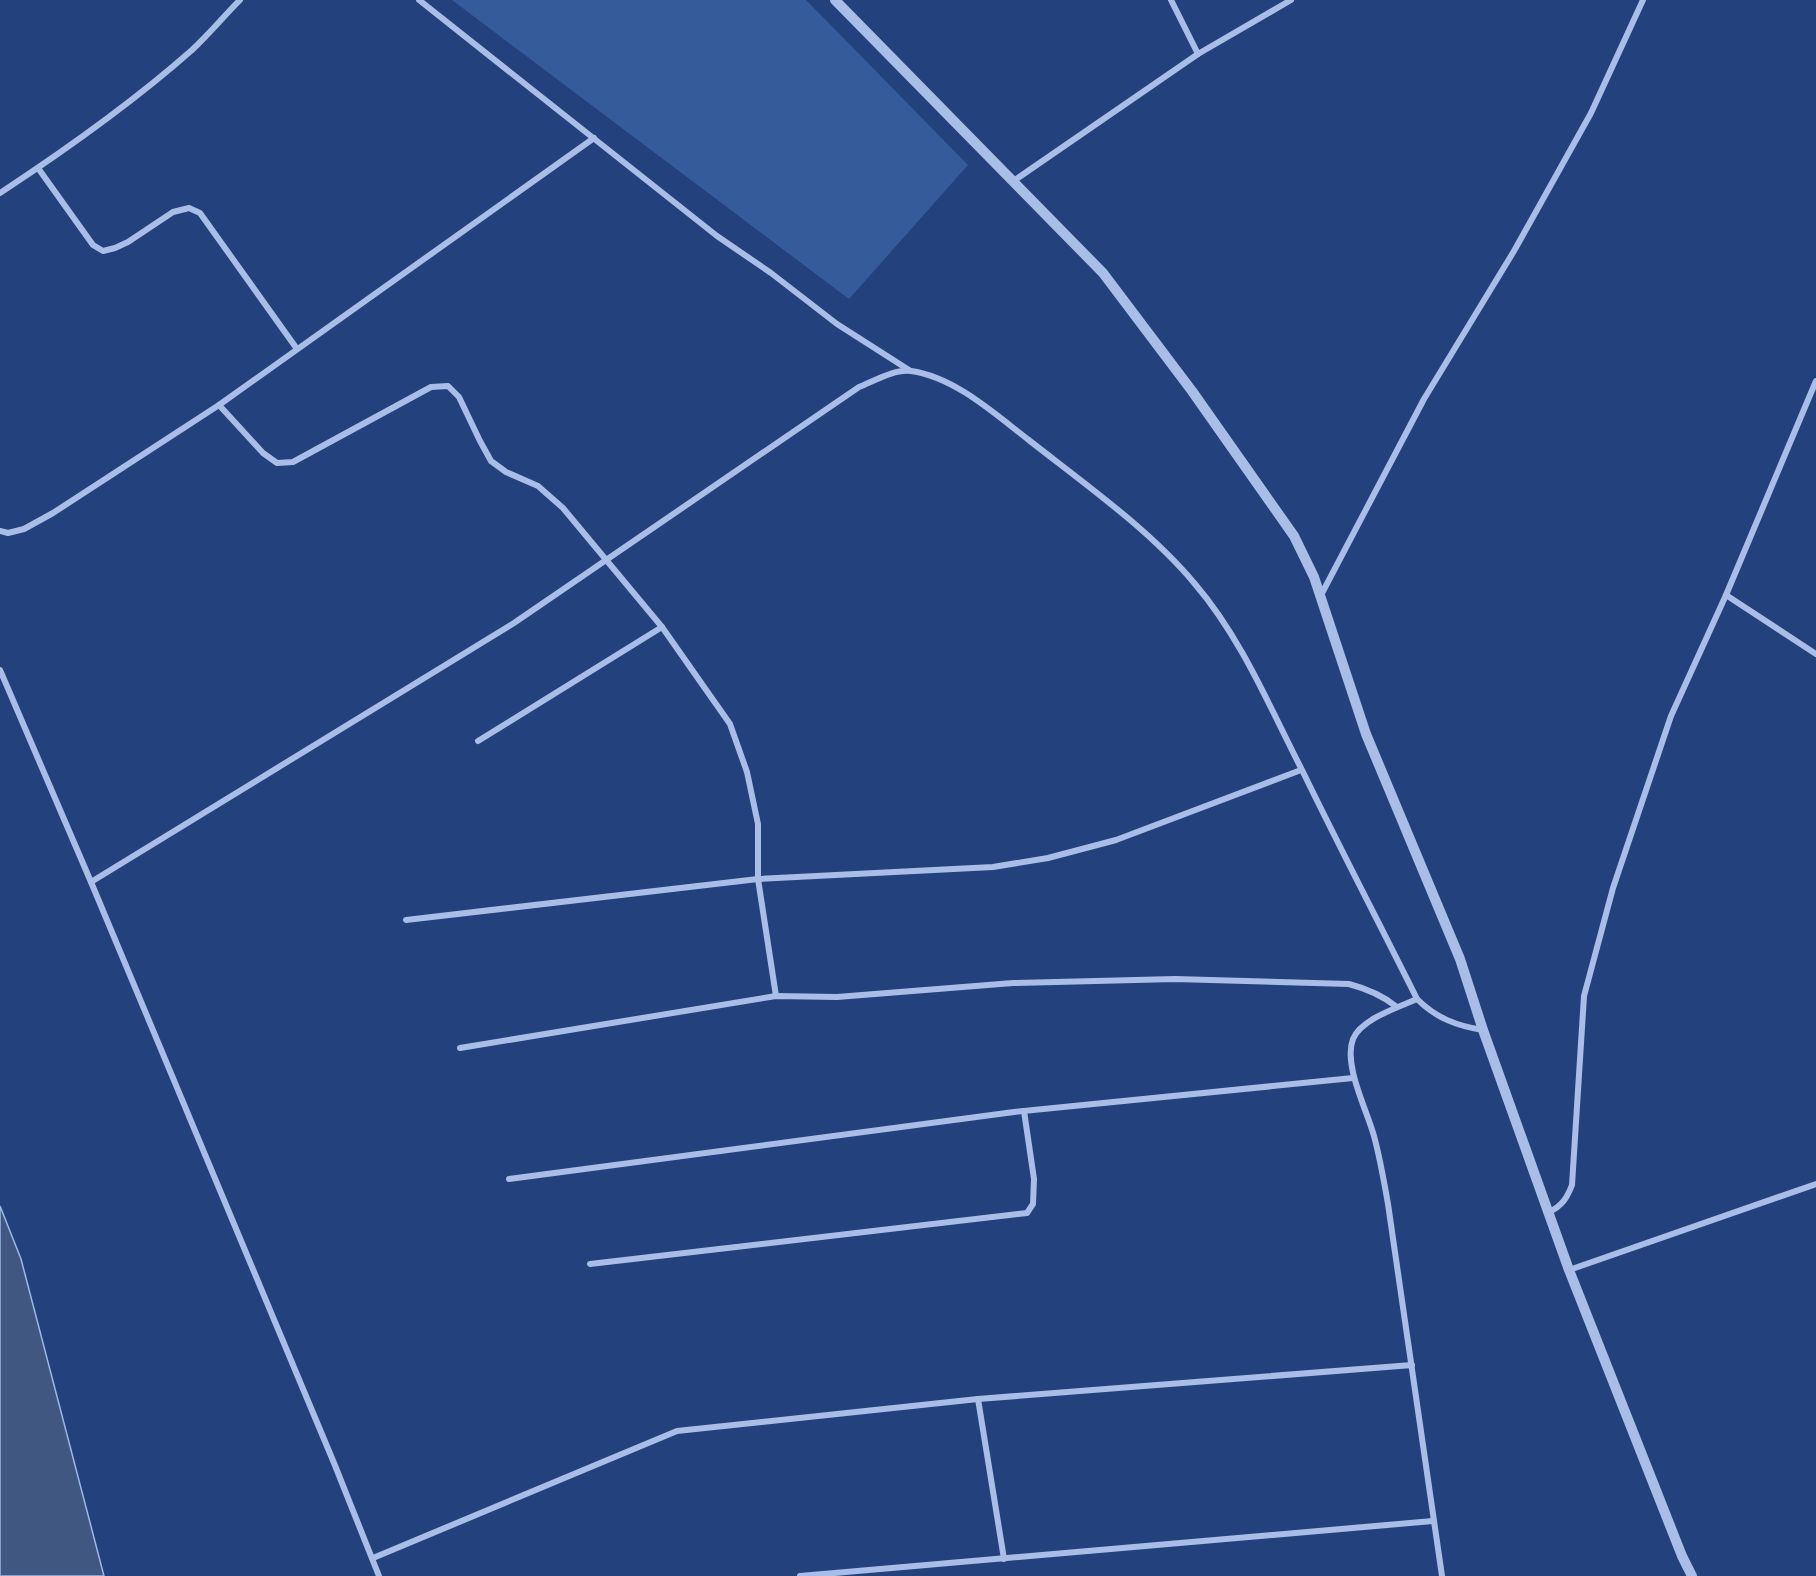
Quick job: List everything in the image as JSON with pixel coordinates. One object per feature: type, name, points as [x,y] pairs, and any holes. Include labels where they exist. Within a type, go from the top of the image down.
[{"type":"street","points":[[0,193],[69,148],[137,97],[194,48],[240,0]]},
{"type":"street","points":[[419,0],[717,236],[771,273],[837,324],[909,370],[969,393],[1156,543],[1195,584],[1224,624],[1265,692],[1417,999],[1441,1018],[1461,1027],[1483,1030]]},
{"type":"street","points":[[835,0],[1011,182],[1103,273],[1192,391],[1294,536],[1314,577],[1366,734],[1461,959],[1483,1030],[1569,1270],[1682,1556],[1692,1576]]},
{"type":"street","points":[[1171,0],[1198,54]]},
{"type":"street","points":[[1011,182],[1198,54],[1291,0]]},
{"type":"street","points":[[1320,597],[1424,399],[1514,251],[1591,113],[1642,0]]},
{"type":"street","points":[[0,531],[8,533],[24,529],[53,513],[219,405],[594,138]]},
{"type":"street","points":[[39,168],[93,245],[103,251],[128,242],[173,212],[189,208],[200,213],[297,349]]},
{"type":"street","points":[[91,882],[514,623],[859,387],[909,370]]},
{"type":"street","points":[[1549,1212],[1567,1199],[1572,1185],[1584,996],[1613,888],[1671,716],[1726,595],[1816,381]]},
{"type":"street","points":[[219,405],[263,453],[277,463],[293,462],[431,387],[448,386],[459,397],[491,461],[506,472],[538,486],[563,508],[662,627],[730,724],[747,772],[758,824],[758,879],[776,996]]},
{"type":"street","points":[[1726,595],[1816,654]]},
{"type":"street","points":[[478,741],[662,627]]},
{"type":"street","points":[[0,670],[91,882],[379,1576]]},
{"type":"street","points":[[406,920],[758,879],[993,867],[1048,858],[1116,840],[1302,770]]},
{"type":"street","points":[[460,1048],[776,996],[837,997],[1013,983],[1175,979],[1349,984],[1383,996],[1397,1008]]},
{"type":"street","points":[[1417,999],[1371,1019],[1353,1038],[1350,1056],[1353,1078],[1368,1113],[1378,1151],[1388,1204],[1442,1576]]},
{"type":"street","points":[[509,1179],[1024,1111],[1353,1078]]},
{"type":"street","points":[[590,1264],[1027,1213],[1033,1204],[1034,1179],[1024,1111]]},
{"type":"street","points":[[1569,1270],[1816,1184]]},
{"type":"street","points":[[373,1558],[677,1431],[978,1400],[1412,1365]]},
{"type":"street","points":[[978,1400],[1004,1559]]},
{"type":"street","points":[[800,1576],[1433,1521]]},
{"type":"street","points":[[1682,1556],[1686,1576]]},
{"type":"shaded area","points":[[452,0],[806,0],[968,165],[849,299]]},
{"type":"shaded area","points":[[0,1206],[21,1259],[104,1576],[0,1576]]}]
